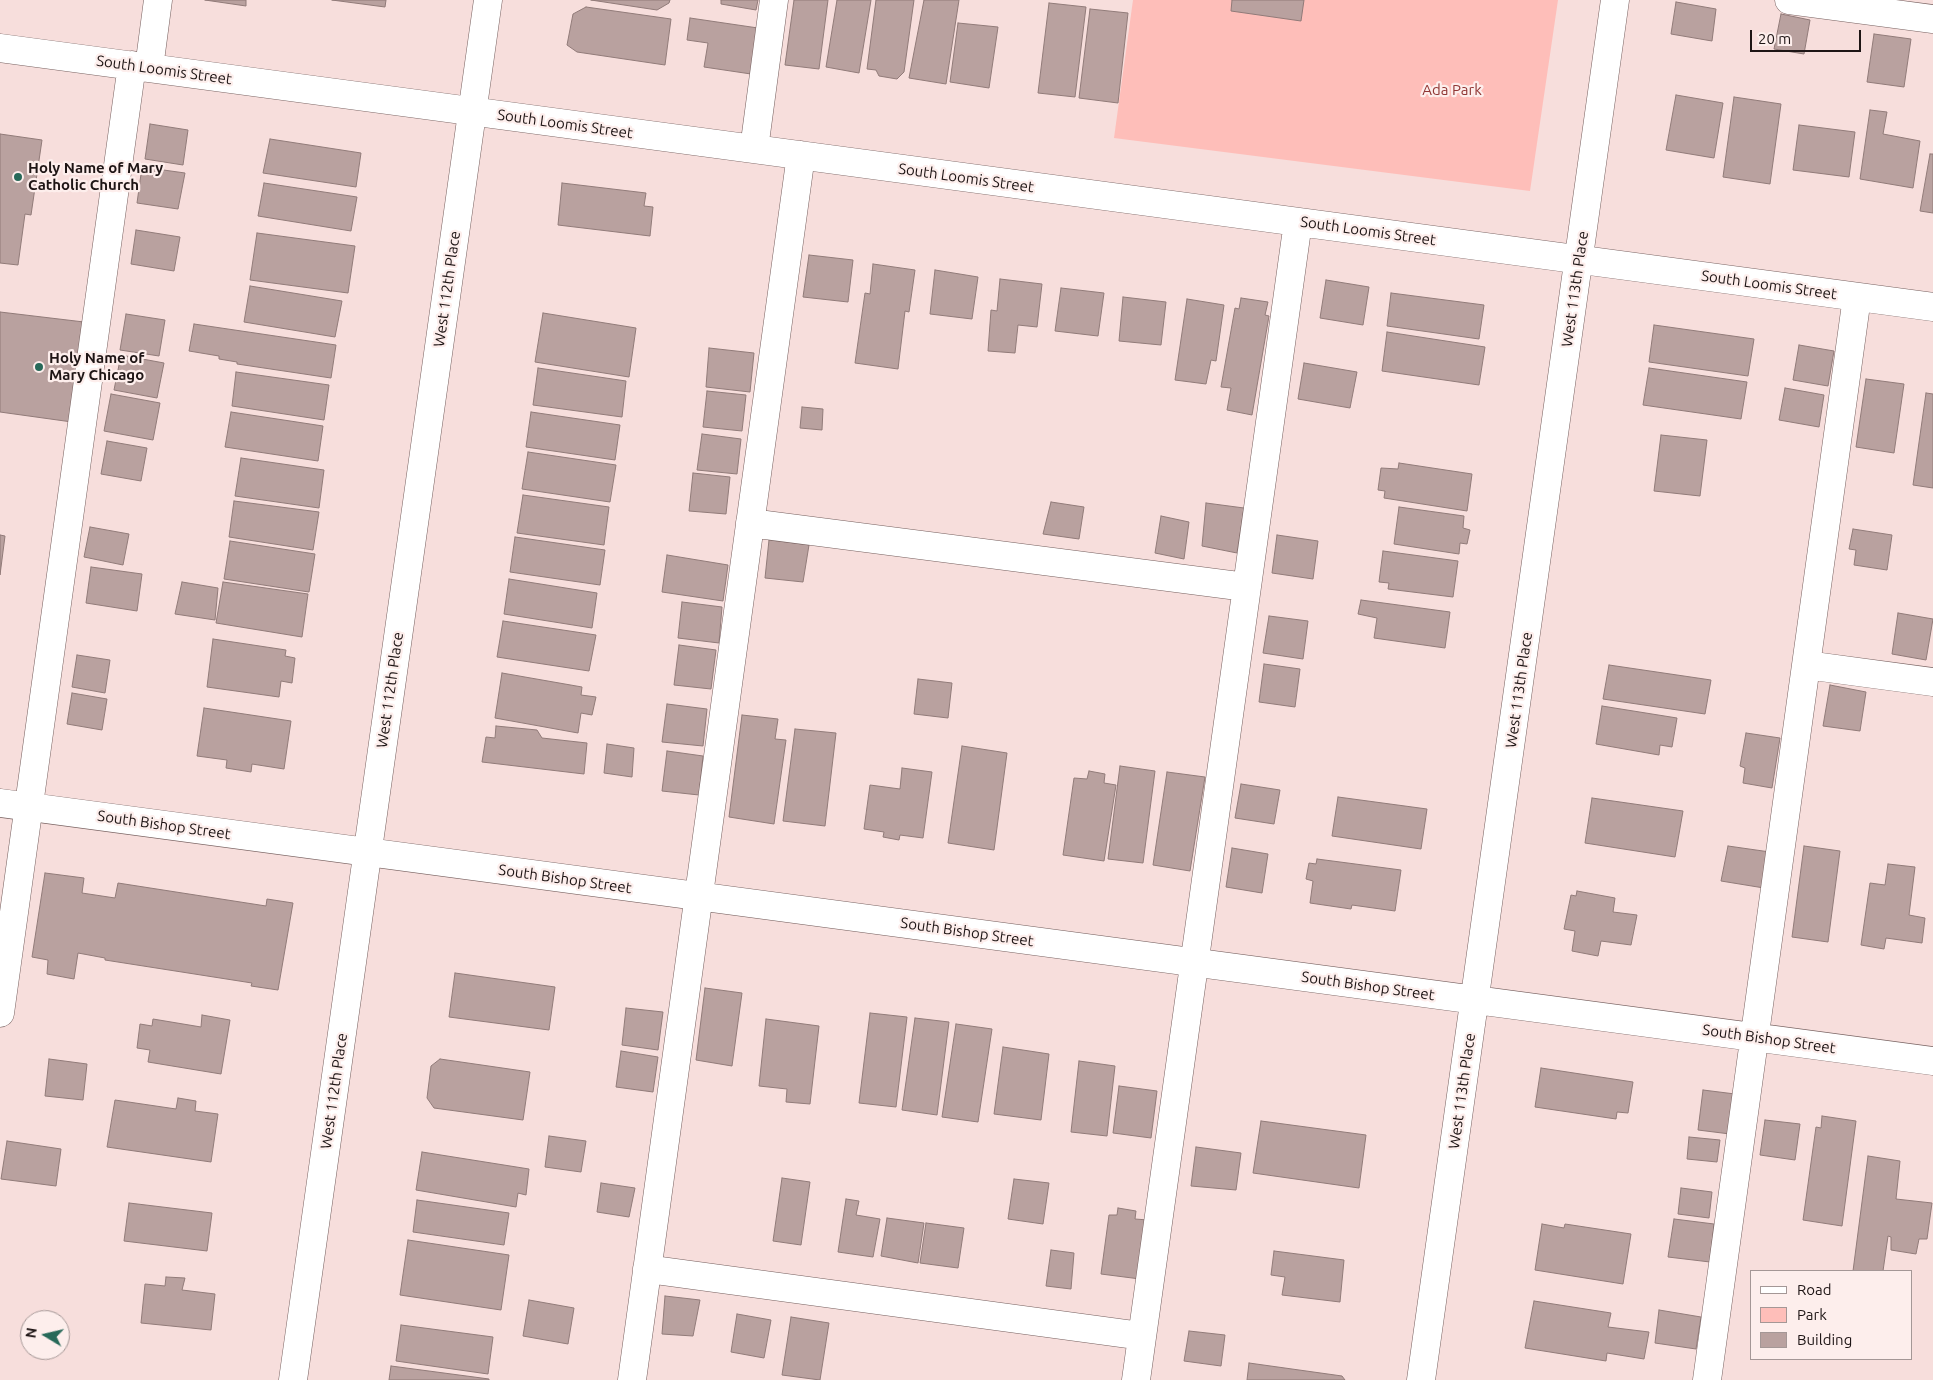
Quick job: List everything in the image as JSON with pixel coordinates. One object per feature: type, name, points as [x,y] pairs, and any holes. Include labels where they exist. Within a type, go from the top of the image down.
[{"type":"street","points":[[0,1013],[140,67],[158,0]]},
{"type":"street","name":"West 112th Place","points":[[293,1380],[488,0]]},
{"type":"street","points":[[754,149],[774,0]]},
{"type":"street","name":"West 113th Place","points":[[1422,1380],[1615,0]]},
{"type":"street","points":[[1789,0],[1933,19]]},
{"type":"street","name":"South Loomis Street","points":[[0,48],[1933,307]]},
{"type":"street","points":[[632,1380],[801,156]]},
{"type":"street","points":[[1136,1380],[1298,222]]},
{"type":"street","points":[[1707,1380],[1857,297]]},
{"type":"street","points":[[750,523],[1246,587]]},
{"type":"street","points":[[1806,665],[1933,682]]},
{"type":"street","name":"South Bishop Street","points":[[0,803],[1933,1061]]},
{"type":"street","points":[[647,1269],[1142,1336]]},
{"type":"green space","name":"Ada Park","points":[[1133,0],[1558,0],[1530,191],[1114,138]]},
{"type":"building","points":[[205,0],[246,0],[246,6]]},
{"type":"building","points":[[332,0],[386,0],[385,7]]},
{"type":"building","points":[[591,0],[670,0],[669,3],[657,10]]},
{"type":"building","points":[[721,0],[758,0],[756,10],[721,4]]},
{"type":"building","points":[[794,0],[828,0],[819,69],[785,65]]},
{"type":"building","points":[[837,0],[871,0],[859,73],[826,67]]},
{"type":"building","points":[[876,0],[914,0],[904,72],[897,79],[879,76],[876,70],[867,69]]},
{"type":"building","points":[[924,0],[959,0],[946,84],[909,78]]},
{"type":"building","points":[[1232,0],[1304,0],[1301,21],[1231,11]]},
{"type":"building","points":[[1676,2],[1716,9],[1712,41],[1671,34]]},
{"type":"building","points":[[1049,3],[1086,7],[1075,97],[1038,93]]},
{"type":"building","points":[[586,7],[671,19],[665,65],[577,52],[567,45],[573,14]]},
{"type":"building","points":[[1090,9],[1128,13],[1118,103],[1079,98]]},
{"type":"building","points":[[1781,14],[1810,20],[1804,54],[1774,49]]},
{"type":"building","points":[[690,18],[758,28],[751,74],[704,67],[708,43],[687,40]]},
{"type":"building","points":[[958,23],[998,27],[989,88],[950,82]]},
{"type":"building","points":[[1874,34],[1911,39],[1904,87],[1867,82]]},
{"type":"building","points":[[1676,95],[1723,103],[1714,158],[1666,150]]},
{"type":"building","points":[[1734,97],[1781,104],[1770,184],[1723,177]]},
{"type":"building","points":[[1870,110],[1887,112],[1883,134],[1920,141],[1913,188],[1860,179]]},
{"type":"building","points":[[150,124],[188,130],[183,165],[145,159]]},
{"type":"building","points":[[1799,125],[1855,132],[1849,177],[1793,170]]},
{"type":"building","name":"Holy Name of Mary Catholic Church","points":[[0,134],[42,140],[31,215],[25,214],[18,265],[0,263]]},
{"type":"building","points":[[270,139],[361,153],[356,187],[263,173]]},
{"type":"building","points":[[1930,154],[1933,154],[1933,213],[1920,211]]},
{"type":"building","points":[[142,167],[185,173],[178,209],[137,203]]},
{"type":"building","points":[[264,183],[357,197],[351,231],[258,216]]},
{"type":"building","points":[[562,183],[646,193],[644,206],[653,207],[650,236],[558,225]]},
{"type":"building","points":[[136,230],[180,237],[174,271],[131,264]]},
{"type":"building","points":[[257,233],[355,246],[348,293],[250,280]]},
{"type":"building","points":[[809,255],[853,260],[848,302],[803,297]]},
{"type":"building","points":[[873,264],[915,270],[909,312],[905,311],[898,369],[855,363],[865,293],[870,294]]},
{"type":"building","points":[[935,270],[978,277],[972,319],[930,314]]},
{"type":"building","points":[[1000,279],[1042,284],[1037,327],[1018,325],[1015,353],[988,351],[991,310],[997,311]]},
{"type":"building","points":[[1326,280],[1369,287],[1363,325],[1320,318]]},
{"type":"building","points":[[250,286],[342,301],[335,337],[244,322]]},
{"type":"building","points":[[1061,288],[1104,293],[1098,336],[1055,331]]},
{"type":"building","points":[[1391,293],[1484,305],[1479,339],[1387,326]]},
{"type":"building","points":[[1123,297],[1166,302],[1161,345],[1119,341]]},
{"type":"building","points":[[1241,298],[1268,302],[1265,315],[1269,316],[1252,415],[1227,410],[1231,388],[1221,387],[1235,308],[1239,309]]},
{"type":"building","points":[[1187,299],[1224,305],[1216,361],[1211,360],[1206,384],[1175,380]]},
{"type":"building","name":"Holy Name of Mary Chicago","points":[[0,312],[84,322],[72,422],[0,412]]},
{"type":"building","points":[[543,313],[636,328],[629,377],[535,362]]},
{"type":"building","points":[[126,314],[165,320],[159,356],[120,350]]},
{"type":"building","points":[[194,324],[336,345],[331,378],[237,364],[237,362],[219,359],[219,356],[189,351]]},
{"type":"building","points":[[1654,325],[1754,339],[1748,376],[1649,362]]},
{"type":"building","points":[[1387,332],[1485,347],[1479,385],[1382,371]]},
{"type":"building","points":[[1799,345],[1834,351],[1828,386],[1793,380]]},
{"type":"building","points":[[709,348],[754,353],[750,392],[706,387]]},
{"type":"building","points":[[121,355],[164,363],[157,398],[114,390]]},
{"type":"building","points":[[1304,363],[1357,372],[1350,408],[1298,399]]},
{"type":"building","points":[[538,368],[626,381],[622,417],[533,405]]},
{"type":"building","points":[[1649,368],[1747,382],[1741,419],[1643,405]]},
{"type":"building","points":[[236,372],[329,385],[324,420],[232,406]]},
{"type":"building","points":[[1866,379],[1904,384],[1894,453],[1856,447]]},
{"type":"building","points":[[1785,388],[1824,395],[1819,427],[1779,420]]},
{"type":"building","points":[[707,391],[746,395],[742,431],[703,427]]},
{"type":"building","points":[[1926,393],[1933,394],[1933,488],[1913,485]]},
{"type":"building","points":[[111,394],[160,403],[153,440],[104,431]]},
{"type":"building","points":[[802,407],[823,409],[822,430],[800,428]]},
{"type":"building","points":[[231,412],[323,426],[318,461],[225,447]]},
{"type":"building","points":[[531,412],[620,425],[615,460],[526,447]]},
{"type":"building","points":[[702,434],[741,439],[737,474],[697,470]]},
{"type":"building","points":[[1661,435],[1707,440],[1700,496],[1654,491]]},
{"type":"building","points":[[107,441],[147,448],[141,481],[101,474]]},
{"type":"building","points":[[528,452],[616,465],[610,502],[522,489]]},
{"type":"building","points":[[241,458],[324,470],[319,508],[235,496]]},
{"type":"building","points":[[1399,463],[1472,474],[1467,511],[1384,498],[1385,491],[1378,490],[1381,468],[1398,469]]},
{"type":"building","points":[[693,473],[730,477],[726,514],[689,511]]},
{"type":"building","points":[[523,495],[609,507],[604,545],[517,533]]},
{"type":"building","points":[[234,501],[319,512],[313,550],[229,537]]},
{"type":"building","points":[[1051,502],[1084,507],[1079,539],[1043,534]]},
{"type":"building","points":[[1206,503],[1244,508],[1237,553],[1202,546]]},
{"type":"building","points":[[1399,507],[1464,516],[1463,528],[1470,530],[1467,544],[1460,543],[1459,554],[1394,544]]},
{"type":"building","points":[[1161,516],[1189,522],[1184,559],[1155,553]]},
{"type":"building","points":[[90,527],[129,534],[123,565],[84,557]]},
{"type":"building","points":[[1853,529],[1892,535],[1887,570],[1854,565],[1856,550],[1849,549]]},
{"type":"building","points":[[0,535],[5,536],[0,575]]},
{"type":"building","points":[[1277,535],[1318,541],[1313,579],[1272,573]]},
{"type":"building","points":[[515,537],[605,550],[600,585],[510,572]]},
{"type":"building","points":[[769,540],[809,545],[803,582],[765,578]]},
{"type":"building","points":[[230,541],[315,554],[309,592],[224,579]]},
{"type":"building","points":[[1383,551],[1458,561],[1453,597],[1388,589],[1389,583],[1379,582]]},
{"type":"building","points":[[667,555],[728,565],[723,601],[662,592]]},
{"type":"building","points":[[91,567],[142,574],[137,611],[86,603]]},
{"type":"building","points":[[509,579],[597,593],[592,628],[504,614]]},
{"type":"building","points":[[182,582],[218,588],[215,620],[175,614]]},
{"type":"building","points":[[223,582],[308,594],[302,637],[216,623]]},
{"type":"building","points":[[1361,600],[1450,612],[1445,648],[1374,638],[1377,618],[1358,614]]},
{"type":"building","points":[[682,602],[722,607],[719,643],[678,638]]},
{"type":"building","points":[[1898,613],[1933,619],[1926,660],[1892,654]]},
{"type":"building","points":[[1269,616],[1308,621],[1303,659],[1263,653]]},
{"type":"building","points":[[503,621],[596,635],[589,671],[497,657]]},
{"type":"building","points":[[213,639],[286,650],[285,656],[295,658],[292,683],[281,681],[279,697],[207,687]]},
{"type":"building","points":[[679,645],[716,650],[711,689],[674,685]]},
{"type":"building","points":[[77,655],[110,660],[105,693],[72,687]]},
{"type":"building","points":[[1264,664],[1300,669],[1295,707],[1259,702]]},
{"type":"building","points":[[1609,665],[1711,680],[1705,714],[1603,699]]},
{"type":"building","points":[[502,673],[582,687],[581,695],[596,697],[592,715],[581,713],[578,733],[495,718]]},
{"type":"building","points":[[918,679],[952,683],[948,718],[914,714]]},
{"type":"building","points":[[1830,685],[1866,692],[1860,731],[1823,726]]},
{"type":"building","points":[[72,693],[107,699],[102,730],[67,724]]},
{"type":"building","points":[[667,704],[707,709],[703,746],[662,742]]},
{"type":"building","points":[[1602,706],[1677,718],[1672,747],[1660,745],[1659,755],[1596,744]]},
{"type":"building","points":[[204,708],[291,721],[284,769],[252,764],[251,772],[226,768],[227,760],[197,756]]},
{"type":"building","points":[[742,715],[778,719],[775,739],[786,740],[774,824],[729,817]]},
{"type":"building","points":[[496,726],[537,730],[542,738],[587,743],[584,774],[482,762],[486,737],[495,738]]},
{"type":"building","points":[[795,729],[836,733],[825,826],[783,821]]},
{"type":"building","points":[[1746,733],[1780,738],[1772,788],[1743,783],[1745,768],[1740,766]]},
{"type":"building","points":[[607,744],[634,748],[632,777],[604,773]]},
{"type":"building","points":[[962,746],[1007,753],[994,850],[948,843]]},
{"type":"building","points":[[667,751],[703,756],[699,795],[662,791]]},
{"type":"building","points":[[1120,766],[1155,771],[1143,863],[1108,859]]},
{"type":"building","points":[[902,768],[932,772],[923,838],[900,835],[899,840],[883,837],[884,832],[864,829],[870,785],[900,789]]},
{"type":"building","points":[[1089,771],[1105,774],[1104,783],[1116,785],[1104,861],[1063,855],[1074,778],[1087,779]]},
{"type":"building","points":[[1167,772],[1205,777],[1190,871],[1153,865]]},
{"type":"building","points":[[1241,784],[1280,790],[1274,824],[1235,818]]},
{"type":"building","points":[[1338,797],[1427,809],[1421,849],[1332,836]]},
{"type":"building","points":[[1592,798],[1683,811],[1675,857],[1585,843]]},
{"type":"building","points":[[1728,846],[1770,852],[1764,888],[1721,881]]},
{"type":"building","points":[[1804,846],[1840,851],[1828,942],[1792,937]]},
{"type":"building","points":[[1232,848],[1268,854],[1262,893],[1226,887]]},
{"type":"building","points":[[1317,859],[1401,870],[1395,911],[1352,905],[1351,909],[1310,903],[1313,881],[1306,879],[1309,863],[1316,864]]},
{"type":"building","points":[[1888,864],[1915,867],[1909,915],[1925,918],[1922,943],[1886,938],[1884,949],[1861,945],[1870,883],[1885,885]]},
{"type":"building","points":[[45,873],[84,878],[82,893],[115,898],[118,883],[266,906],[267,899],[293,903],[278,990],[251,986],[252,983],[105,960],[105,958],[78,953],[74,979],[47,974],[48,960],[32,957]]},
{"type":"building","points":[[1577,891],[1615,898],[1613,912],[1637,915],[1631,945],[1601,941],[1598,956],[1572,951],[1575,931],[1564,929],[1571,895],[1576,896]]},
{"type":"building","points":[[455,973],[555,987],[549,1030],[449,1017]]},
{"type":"building","points":[[705,988],[742,993],[732,1066],[696,1060]]},
{"type":"building","points":[[626,1008],[663,1012],[658,1050],[622,1045]]},
{"type":"building","points":[[870,1013],[907,1017],[896,1107],[859,1103]]},
{"type":"building","points":[[202,1015],[230,1020],[221,1074],[148,1062],[150,1050],[137,1048],[140,1024],[152,1026],[153,1019],[201,1027]]},
{"type":"building","points":[[915,1018],[949,1022],[937,1115],[902,1110]]},
{"type":"building","points":[[766,1019],[819,1026],[810,1104],[786,1102],[787,1089],[759,1086]]},
{"type":"building","points":[[956,1024],[992,1029],[978,1122],[942,1117]]},
{"type":"building","points":[[1003,1047],[1049,1054],[1041,1120],[994,1114]]},
{"type":"building","points":[[621,1051],[658,1057],[653,1092],[616,1087]]},
{"type":"building","points":[[49,1059],[87,1064],[83,1100],[45,1096]]},
{"type":"building","points":[[440,1059],[530,1072],[523,1120],[434,1108],[427,1098],[431,1066]]},
{"type":"building","points":[[1079,1061],[1115,1066],[1107,1136],[1071,1132]]},
{"type":"building","points":[[1541,1068],[1633,1082],[1628,1113],[1617,1112],[1616,1119],[1535,1107]]},
{"type":"building","points":[[1119,1086],[1157,1091],[1151,1138],[1113,1133]]},
{"type":"building","points":[[1703,1090],[1735,1094],[1730,1134],[1698,1130]]},
{"type":"building","points":[[178,1098],[196,1101],[195,1111],[218,1114],[211,1162],[107,1147],[115,1100],[176,1109]]},
{"type":"building","points":[[1822,1116],[1856,1121],[1842,1226],[1803,1220],[1816,1127],[1821,1128]]},
{"type":"building","points":[[1765,1120],[1800,1124],[1795,1160],[1760,1155]]},
{"type":"building","points":[[1261,1121],[1366,1135],[1359,1188],[1253,1173]]},
{"type":"building","points":[[549,1136],[586,1141],[581,1172],[545,1167]]},
{"type":"building","points":[[1689,1137],[1720,1140],[1717,1162],[1687,1159]]},
{"type":"building","points":[[7,1141],[61,1149],[56,1186],[1,1179]]},
{"type":"building","points":[[1196,1147],[1241,1153],[1236,1190],[1191,1186]]},
{"type":"building","points":[[422,1152],[529,1169],[526,1195],[518,1193],[516,1207],[416,1190]]},
{"type":"building","points":[[1868,1156],[1900,1161],[1896,1199],[1932,1203],[1927,1239],[1919,1239],[1916,1254],[1891,1250],[1891,1237],[1888,1236],[1883,1270],[1853,1270]]},
{"type":"building","points":[[782,1178],[810,1182],[801,1245],[773,1241]]},
{"type":"building","points":[[1014,1179],[1049,1183],[1043,1224],[1008,1219]]},
{"type":"building","points":[[601,1183],[635,1188],[629,1217],[597,1212]]},
{"type":"building","points":[[1681,1188],[1712,1192],[1709,1218],[1678,1214]]},
{"type":"building","points":[[846,1199],[859,1201],[856,1215],[880,1219],[873,1257],[838,1252]]},
{"type":"building","points":[[417,1200],[509,1213],[504,1245],[413,1232]]},
{"type":"building","points":[[129,1203],[212,1213],[207,1251],[124,1241]]},
{"type":"building","points":[[1118,1208],[1136,1211],[1135,1219],[1148,1220],[1140,1279],[1101,1274],[1109,1215],[1117,1215]]},
{"type":"building","points":[[887,1218],[924,1223],[918,1263],[881,1256]]},
{"type":"building","points":[[1674,1219],[1714,1224],[1710,1262],[1668,1257]]},
{"type":"building","points":[[926,1223],[964,1228],[958,1268],[920,1263]]},
{"type":"building","points":[[1542,1224],[1564,1228],[1565,1224],[1631,1234],[1623,1284],[1535,1270]]},
{"type":"building","points":[[408,1240],[509,1255],[501,1310],[400,1295]]},
{"type":"building","points":[[1051,1250],[1074,1253],[1071,1289],[1046,1286]]},
{"type":"building","points":[[1274,1251],[1344,1260],[1340,1302],[1282,1295],[1285,1277],[1271,1275]]},
{"type":"building","points":[[166,1277],[185,1278],[182,1290],[215,1294],[211,1330],[141,1323],[145,1284],[165,1286]]},
{"type":"building","points":[[665,1296],[700,1300],[693,1336],[662,1334]]},
{"type":"building","points":[[529,1300],[574,1308],[568,1344],[523,1336]]},
{"type":"building","points":[[1534,1301],[1611,1313],[1608,1327],[1649,1332],[1644,1359],[1607,1353],[1606,1361],[1525,1348]]},
{"type":"building","points":[[1659,1310],[1701,1317],[1696,1349],[1655,1343]]},
{"type":"building","points":[[737,1314],[771,1320],[764,1358],[731,1352]]},
{"type":"building","points":[[791,1317],[829,1323],[820,1380],[782,1375]]},
{"type":"building","points":[[401,1325],[493,1337],[488,1374],[396,1361]]},
{"type":"building","points":[[1189,1331],[1225,1335],[1221,1366],[1184,1361]]},
{"type":"building","points":[[1249,1363],[1342,1376],[1345,1380],[1247,1380]]},
{"type":"building","points":[[391,1366],[489,1379],[489,1380],[389,1380]]},
{"type":"place","name":"Holy Name of Mary Catholic Church","points":[[18,177]]},
{"type":"place","name":"Holy Name of Mary Chicago","points":[[39,367]]}]
